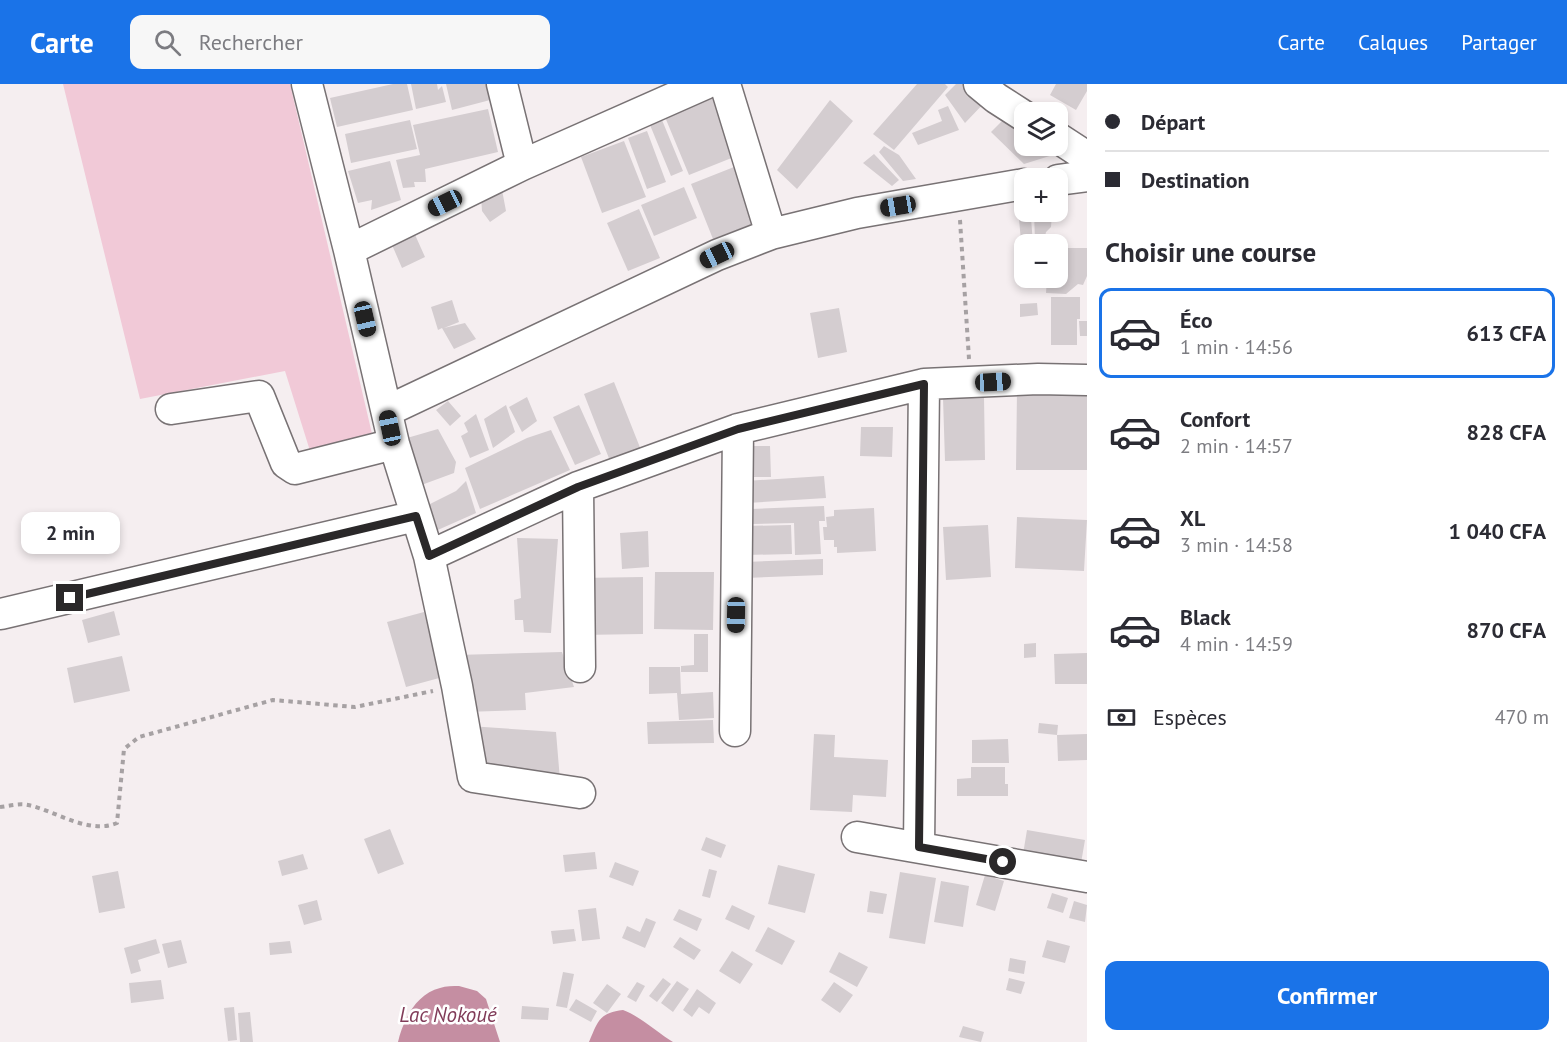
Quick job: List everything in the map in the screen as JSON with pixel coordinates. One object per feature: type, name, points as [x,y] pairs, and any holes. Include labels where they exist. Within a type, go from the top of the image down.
[{"type":"street","points":[[307,84],[349,250],[394,444],[429,556],[457,686],[473,777],[580,793]]},
{"type":"street","points":[[502,84],[522,165]]},
{"type":"street","points":[[349,250],[522,165],[705,84]]},
{"type":"street","points":[[725,84],[771,234]]},
{"type":"street","points":[[979,84],[1014,110]]},
{"type":"street","points":[[1068,145],[1087,157]]},
{"type":"street","points":[[1068,179],[1087,176]]},
{"type":"street","points":[[387,411],[717,255],[771,234],[857,213],[1014,186]]},
{"type":"street","points":[[429,556],[578,487],[738,429],[924,384],[1038,379],[1087,380]]},
{"type":"street","points":[[919,847],[924,384]]},
{"type":"street","points":[[171,409],[259,396],[286,463],[295,469],[394,444]]},
{"type":"street","points":[[735,731],[738,429]]},
{"type":"street","points":[[578,487],[580,667]]},
{"type":"street","points":[[1,614],[416,516]]},
{"type":"street","points":[[857,837],[1087,878]]},
{"type":"path","points":[[958,196],[970,383]]},
{"type":"path","points":[[0,807],[26,804],[90,826],[106,828],[117,823],[123,748],[139,737],[273,700],[355,707],[457,686]]},
{"type":"shaded area","points":[[63,84],[290,84],[373,438],[311,454],[285,371],[140,399]]},
{"type":"water","name":"Lac Nokoué","points":[[459,986],[477,991],[486,999],[500,1042],[398,1042],[403,1025],[417,1002],[442,987]]},
{"type":"water","points":[[623,1010],[673,1042],[589,1042],[600,1019],[609,1013]]},
{"type":"building","points":[[393,84],[407,84],[413,110],[337,127],[330,98]]},
{"type":"building","points":[[411,84],[437,84],[438,90],[442,86],[446,102],[416,109]]},
{"type":"building","points":[[446,84],[493,84],[494,99],[452,110]]},
{"type":"building","points":[[917,84],[945,84],[948,87],[894,150],[873,134]]},
{"type":"building","points":[[956,84],[973,84],[987,100],[965,123],[945,95]]},
{"type":"building","points":[[1056,84],[1087,84],[1087,91],[1076,110],[1068,105],[1068,102],[1062,102],[1050,95]]},
{"type":"building","points":[[716,97],[739,155],[689,175],[665,117]]},
{"type":"building","points":[[830,100],[853,121],[797,189],[777,170]]},
{"type":"building","points":[[948,106],[959,130],[918,145],[912,133],[942,121],[938,110]]},
{"type":"building","points":[[488,109],[498,152],[425,169],[426,182],[414,182],[415,187],[403,188],[396,160],[420,155],[413,125]]},
{"type":"building","points":[[1010,113],[1014,117],[1014,154],[991,132]]},
{"type":"building","points":[[410,120],[417,149],[351,163],[345,134]]},
{"type":"building","points":[[662,120],[683,171],[671,176],[650,125]]},
{"type":"building","points":[[647,131],[666,182],[647,189],[628,138]]},
{"type":"building","points":[[624,141],[646,197],[602,213],[581,157]]},
{"type":"building","points":[[884,146],[899,155],[916,179],[903,181],[879,152]]},
{"type":"building","points":[[874,154],[899,180],[892,186],[863,163]]},
{"type":"building","points":[[1016,156],[1050,156],[1024,164]]},
{"type":"building","points":[[390,161],[401,200],[371,210],[372,200],[358,203],[348,171]]},
{"type":"building","points":[[734,167],[755,223],[713,239],[691,184]]},
{"type":"building","points":[[684,187],[697,218],[654,236],[641,205]]},
{"type":"building","points":[[502,190],[506,211],[490,222],[482,211],[481,196]]},
{"type":"building","points":[[639,209],[660,258],[628,271],[607,223]]},
{"type":"building","points":[[1019,222],[1031,222],[1032,234],[1020,234]]},
{"type":"building","points":[[1034,222],[1051,222],[1051,227],[1046,234],[1035,234]]},
{"type":"building","points":[[412,228],[425,257],[402,268],[389,238]]},
{"type":"building","points":[[1068,248],[1087,248],[1087,276],[1083,285],[1078,284],[1066,294],[1046,293],[1046,288],[1068,288]]},
{"type":"building","points":[[1051,297],[1080,297],[1077,345],[1051,345]]},
{"type":"building","points":[[452,300],[459,322],[444,328],[465,323],[476,339],[454,349],[442,328],[438,330],[431,307]]},
{"type":"building","points":[[1037,303],[1038,315],[1020,317],[1020,304]]},
{"type":"building","points":[[839,308],[847,352],[818,358],[810,313]]},
{"type":"building","points":[[1079,321],[1087,321],[1087,336],[1080,336]]},
{"type":"building","points":[[614,382],[641,450],[610,461],[584,394]]},
{"type":"building","points":[[1017,390],[1087,390],[1087,470],[1016,470]]},
{"type":"building","points":[[527,397],[537,421],[522,432],[509,407]]},
{"type":"building","points":[[984,397],[985,460],[945,461],[943,398]]},
{"type":"building","points":[[448,401],[461,416],[450,426],[436,410]]},
{"type":"building","points":[[506,405],[515,432],[493,448],[484,419]]},
{"type":"building","points":[[579,405],[601,454],[575,465],[553,417]]},
{"type":"building","points":[[476,414],[489,450],[470,458],[461,436],[468,432],[464,423]]},
{"type":"building","points":[[861,427],[893,427],[892,457],[860,456]]},
{"type":"building","points":[[438,429],[456,462],[454,473],[416,487],[407,438]]},
{"type":"building","points":[[551,430],[570,470],[480,509],[465,468],[527,438]]},
{"type":"building","points":[[745,446],[770,446],[771,477],[745,477]]},
{"type":"building","points":[[824,476],[826,498],[747,503],[746,481]]},
{"type":"building","points":[[466,481],[476,513],[431,533],[424,507],[456,491]]},
{"type":"building","points":[[824,506],[825,521],[819,521],[821,554],[795,555],[794,523],[752,524],[751,509]]},
{"type":"building","points":[[874,508],[876,551],[837,553],[834,540],[824,540],[823,527],[827,527],[826,517],[834,516],[834,510]]},
{"type":"building","points":[[1017,517],[1087,520],[1084,571],[1015,568]]},
{"type":"building","points":[[791,525],[792,554],[746,555],[745,526]]},
{"type":"building","points":[[988,525],[991,577],[946,580],[943,527]]},
{"type":"building","points":[[648,531],[649,567],[622,569],[620,533]]},
{"type":"building","points":[[517,538],[558,539],[551,633],[524,632],[523,620],[515,620],[514,600],[521,598]]},
{"type":"building","points":[[823,559],[823,575],[745,578],[745,562]]},
{"type":"building","points":[[655,572],[714,572],[713,630],[654,629]]},
{"type":"building","points":[[643,577],[643,634],[581,635],[580,578]]},
{"type":"building","points":[[114,611],[120,635],[88,643],[82,620]]},
{"type":"building","points":[[424,612],[443,677],[406,687],[387,622]]},
{"type":"building","points":[[694,634],[708,634],[708,672],[681,672],[681,666],[694,665]]},
{"type":"building","points":[[1036,643],[1036,657],[1024,658],[1024,644]]},
{"type":"building","points":[[562,652],[574,687],[525,693],[526,710],[465,712],[456,655]]},
{"type":"building","points":[[1087,653],[1087,684],[1055,684],[1054,654]]},
{"type":"building","points":[[122,656],[130,691],[74,703],[67,668]]},
{"type":"building","points":[[649,667],[680,667],[681,694],[713,692],[714,718],[679,720],[677,693],[649,694]]},
{"type":"building","points":[[713,720],[714,743],[648,744],[647,722]]},
{"type":"building","points":[[1039,723],[1058,725],[1057,735],[1038,733]]},
{"type":"building","points":[[469,726],[556,732],[560,780],[475,771]]},
{"type":"building","points":[[814,734],[835,735],[834,757],[888,760],[886,797],[853,795],[852,812],[810,810]]},
{"type":"building","points":[[1087,734],[1087,760],[1058,761],[1057,735]]},
{"type":"building","points":[[1008,739],[1009,763],[972,763],[972,740]]},
{"type":"building","points":[[971,767],[1005,767],[1008,796],[957,796],[957,779],[971,778]]},
{"type":"building","points":[[390,829],[404,864],[378,874],[364,839]]},
{"type":"building","points":[[1027,830],[1085,840],[1081,863],[1023,854]]},
{"type":"building","points":[[706,837],[726,845],[721,858],[701,850]]},
{"type":"building","points":[[595,852],[597,869],[565,872],[563,855]]},
{"type":"building","points":[[303,854],[308,869],[282,876],[278,861]]},
{"type":"building","points":[[615,862],[639,871],[633,886],[609,877]]},
{"type":"building","points":[[778,865],[815,874],[805,913],[768,904]]},
{"type":"building","points":[[709,869],[717,871],[710,898],[702,896]]},
{"type":"building","points":[[118,871],[125,908],[99,913],[92,876]]},
{"type":"building","points":[[900,872],[936,878],[925,944],[889,938]]},
{"type":"building","points":[[985,875],[1004,881],[995,911],[976,905]]},
{"type":"building","points":[[941,881],[969,886],[963,927],[934,922]]},
{"type":"building","points":[[870,891],[887,894],[883,914],[867,912]]},
{"type":"building","points":[[1052,893],[1068,898],[1063,913],[1047,908]]},
{"type":"building","points":[[317,900],[322,920],[304,925],[298,905]]},
{"type":"building","points":[[1074,901],[1087,905],[1085,922],[1069,918]]},
{"type":"building","points":[[732,905],[755,916],[749,930],[725,919]]},
{"type":"building","points":[[596,908],[600,939],[582,941],[578,910]]},
{"type":"building","points":[[679,909],[702,919],[697,931],[673,920]]},
{"type":"building","points":[[646,918],[656,922],[645,948],[622,938],[627,926],[640,932]]},
{"type":"building","points":[[768,927],[795,941],[782,965],[755,951]]},
{"type":"building","points":[[574,929],[576,941],[553,944],[551,931]]},
{"type":"building","points":[[680,937],[701,950],[694,960],[673,947]]},
{"type":"building","points":[[156,939],[160,953],[138,960],[141,971],[131,974],[124,948]]},
{"type":"building","points":[[181,940],[187,963],[168,968],[162,944]]},
{"type":"building","points":[[1047,940],[1070,946],[1065,963],[1042,957]]},
{"type":"building","points":[[290,941],[292,953],[270,955],[269,943]]},
{"type":"building","points":[[732,951],[753,964],[740,984],[719,971]]},
{"type":"building","points":[[839,952],[868,967],[857,987],[829,972]]},
{"type":"building","points":[[1010,958],[1026,961],[1024,974],[1008,971]]},
{"type":"building","points":[[563,972],[574,974],[567,1008],[556,1006]]},
{"type":"building","points":[[663,978],[671,984],[657,1002],[649,996]]},
{"type":"building","points":[[1009,978],[1025,982],[1021,994],[1006,990]]},
{"type":"building","points":[[161,980],[164,999],[131,1003],[129,983]]},
{"type":"building","points":[[677,981],[689,989],[673,1012],[661,1003]]},
{"type":"building","points":[[637,982],[645,986],[636,1002],[627,997]]},
{"type":"building","points":[[834,982],[853,995],[840,1013],[821,1000]]},
{"type":"building","points":[[607,984],[621,994],[607,1013],[593,1003]]},
{"type":"building","points":[[697,989],[716,1003],[709,1014],[699,1007],[692,1017],[683,1010]]},
{"type":"building","points":[[576,999],[597,1011],[591,1022],[569,1010]]},
{"type":"building","points":[[522,1006],[549,1008],[548,1020],[521,1019]]},
{"type":"building","points":[[234,1007],[237,1040],[228,1041],[224,1008]]},
{"type":"building","points":[[250,1012],[253,1042],[240,1042],[238,1013]]},
{"type":"building","points":[[963,1026],[984,1032],[981,1042],[959,1037]]},
{"type":"route","points":[[70,598],[416,516],[429,556],[578,487],[738,429],[924,384],[919,847],[1003,862]]}]
